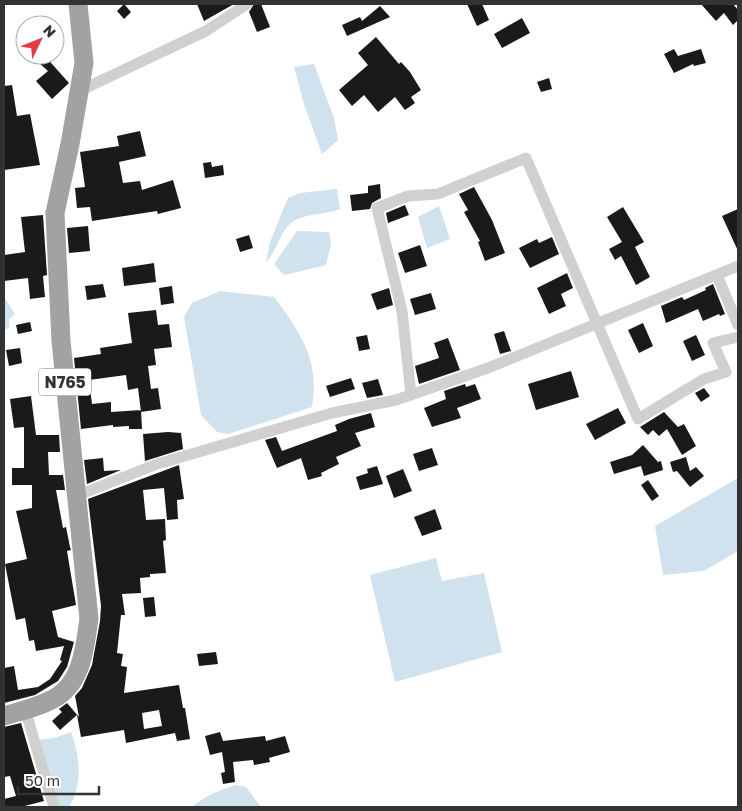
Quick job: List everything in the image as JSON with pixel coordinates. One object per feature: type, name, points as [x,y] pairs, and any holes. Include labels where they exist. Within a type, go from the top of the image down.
[{"type":"highway","name":"N765","points":[[4,716],[59,696],[79,668],[89,619],[61,341],[55,213],[84,63],[78,4]]},
{"type":"street","points":[[79,91],[206,32],[247,4]]},
{"type":"street","points":[[412,395],[402,311],[378,208],[408,196],[438,194],[526,158],[638,419],[704,379],[726,372],[712,343],[738,337]]},
{"type":"street","points":[[76,496],[157,464],[332,413],[412,395],[488,368],[738,266]]},
{"type":"street","points":[[717,275],[738,325]]},
{"type":"street","points":[[26,709],[54,807]]},
{"type":"water","points":[[314,64],[334,118],[338,140],[322,154],[304,104],[294,67]]},
{"type":"water","points":[[337,189],[340,209],[302,217],[291,223],[284,231],[273,253],[266,262],[270,242],[288,198],[300,193]]},
{"type":"water","points":[[439,206],[450,239],[427,248],[418,217]]},
{"type":"water","points":[[297,231],[329,232],[331,244],[326,265],[284,275],[274,264]]},
{"type":"water","points":[[220,291],[274,297],[300,335],[311,361],[314,391],[312,407],[228,434],[217,432],[201,415],[184,317],[192,303]]},
{"type":"water","points":[[4,297],[15,314],[9,319],[9,328],[4,330]]},
{"type":"water","points":[[738,478],[738,551],[704,571],[663,575],[655,526]]},
{"type":"water","points":[[436,558],[442,581],[484,573],[502,652],[395,682],[370,575]]},
{"type":"water","points":[[71,732],[79,770],[76,789],[69,807],[56,807],[37,740],[55,738]]},
{"type":"water","points":[[236,785],[246,787],[261,807],[192,807],[212,794]]},
{"type":"building","points":[[124,4],[131,12],[124,19],[117,11]]},
{"type":"building","points":[[197,4],[234,4],[204,21]]},
{"type":"building","points":[[254,4],[261,4],[270,27],[257,32],[249,12]]},
{"type":"building","points":[[467,4],[482,4],[489,20],[477,26]]},
{"type":"building","points":[[701,4],[733,4],[738,10],[738,20],[733,25],[724,13],[716,21]]},
{"type":"building","points":[[380,6],[390,17],[347,36],[342,25],[360,17],[362,21]]},
{"type":"building","points":[[522,18],[530,33],[502,48],[494,34]]},
{"type":"building","points":[[376,37],[399,64],[401,62],[410,72],[421,90],[411,97],[415,103],[405,110],[395,97],[378,112],[364,95],[352,106],[339,90],[368,65],[358,53]]},
{"type":"building","points":[[674,49],[678,56],[701,49],[706,63],[694,66],[693,64],[674,73],[664,54]]},
{"type":"building","points":[[41,65],[53,65],[69,83],[52,99],[36,81],[48,71]]},
{"type":"building","points":[[549,78],[552,89],[541,92],[537,82]]},
{"type":"building","points":[[12,85],[17,116],[30,114],[40,165],[4,170],[4,86]]},
{"type":"building","points":[[140,131],[146,156],[119,162],[123,183],[140,181],[142,190],[173,180],[181,208],[158,214],[157,211],[92,221],[90,207],[77,208],[75,188],[85,187],[80,152],[119,146],[117,136]]},
{"type":"building","points":[[211,162],[212,167],[223,165],[224,175],[205,178],[203,163]]},
{"type":"building","points":[[380,184],[381,198],[372,203],[370,209],[352,211],[350,195],[368,193],[368,186]]},
{"type":"building","points":[[474,187],[492,220],[505,253],[485,261],[478,242],[480,241],[464,212],[468,210],[459,194]]},
{"type":"building","points":[[405,205],[409,215],[388,223],[386,213]]},
{"type":"building","points":[[623,207],[644,242],[635,247],[650,277],[636,285],[621,256],[615,260],[609,249],[622,242],[607,217]]},
{"type":"building","points":[[738,209],[738,251],[722,216]]},
{"type":"building","points":[[43,215],[47,275],[43,276],[45,297],[30,299],[28,278],[4,281],[4,255],[25,252],[21,217]]},
{"type":"building","points":[[88,226],[90,251],[69,253],[67,228]]},
{"type":"building","points":[[249,235],[253,248],[240,252],[236,239]]},
{"type":"building","points":[[552,237],[559,254],[530,268],[519,248],[537,239],[539,243]]},
{"type":"building","points":[[420,245],[427,266],[405,273],[398,253]]},
{"type":"building","points":[[154,263],[156,282],[124,286],[122,268]]},
{"type":"building","points":[[567,273],[573,288],[561,294],[566,306],[549,314],[537,288]]},
{"type":"building","points":[[103,284],[106,297],[87,300],[85,286]]},
{"type":"building","points":[[713,284],[725,314],[720,316],[719,314],[703,321],[698,309],[666,323],[661,306],[682,297],[684,300],[706,290],[705,288]]},
{"type":"building","points":[[172,286],[174,303],[161,305],[159,288]]},
{"type":"building","points":[[389,288],[393,305],[377,310],[371,294]]},
{"type":"building","points":[[431,293],[436,309],[415,315],[410,299]]},
{"type":"building","points":[[156,310],[158,325],[169,324],[172,347],[154,349],[156,365],[148,366],[151,389],[158,388],[161,409],[141,412],[142,429],[129,429],[129,426],[113,427],[113,425],[81,429],[74,358],[101,354],[100,348],[132,343],[128,313]],"holes":[[[126,375],[128,390],[138,388],[141,410],[111,412],[111,402],[92,404],[89,380]]]},
{"type":"building","points":[[30,322],[32,331],[18,334],[16,325]]},
{"type":"building","points":[[643,323],[653,346],[639,353],[628,330]]},
{"type":"building","points":[[504,331],[511,351],[500,354],[494,334]]},
{"type":"building","points":[[367,335],[370,349],[359,351],[356,337]]},
{"type":"building","points":[[696,335],[705,355],[692,361],[683,341]]},
{"type":"building","points":[[448,338],[460,370],[419,384],[415,366],[439,358],[434,343]]},
{"type":"building","points":[[20,348],[22,363],[9,366],[6,350]]},
{"type":"building","points":[[571,371],[579,397],[536,410],[528,384]]},
{"type":"building","points":[[351,378],[355,389],[330,397],[326,386]]},
{"type":"building","points":[[378,379],[383,395],[367,398],[362,383]]},
{"type":"building","points":[[465,384],[466,387],[475,384],[481,399],[457,408],[461,418],[432,427],[424,408],[446,399],[444,391]]},
{"type":"building","points":[[704,388],[710,396],[701,402],[695,393]]},
{"type":"building","points":[[31,396],[36,435],[59,435],[60,452],[48,452],[49,475],[63,475],[65,490],[56,490],[63,528],[66,527],[71,550],[67,551],[76,605],[52,611],[58,637],[74,642],[67,667],[58,681],[35,695],[4,703],[4,668],[14,666],[18,690],[38,687],[50,679],[62,661],[60,660],[64,646],[36,651],[34,640],[29,641],[25,618],[16,620],[5,564],[27,559],[16,511],[32,508],[32,485],[12,485],[12,468],[24,468],[24,427],[14,428],[10,399]]},
{"type":"building","points":[[618,408],[626,423],[595,440],[586,424]]},
{"type":"building","points":[[664,412],[678,427],[684,424],[696,446],[682,455],[667,429],[659,436],[653,430],[648,435],[640,427]]},
{"type":"building","points":[[371,413],[375,427],[355,433],[361,446],[336,457],[339,464],[321,473],[322,476],[308,480],[301,458],[277,468],[265,440],[276,437],[282,451],[337,431],[335,425]]},
{"type":"building","points":[[181,433],[183,449],[145,461],[143,434]]},
{"type":"building","points":[[643,445],[658,462],[661,461],[663,470],[644,476],[641,466],[614,474],[610,462],[632,455]]},
{"type":"building","points":[[432,448],[438,465],[419,471],[413,454]]},
{"type":"building","points":[[686,457],[690,471],[696,467],[704,476],[690,487],[677,471],[673,472],[670,462]]},
{"type":"building","points":[[103,458],[104,471],[121,470],[87,484],[84,460]]},
{"type":"building","points":[[179,465],[184,499],[177,500],[178,519],[167,520],[164,488],[143,490],[146,520],[165,519],[166,540],[163,541],[166,573],[150,574],[150,577],[140,578],[141,593],[122,594],[125,615],[121,615],[117,653],[123,654],[121,666],[127,667],[124,693],[179,685],[190,739],[177,741],[175,733],[126,743],[124,730],[81,737],[77,715],[60,730],[52,721],[62,712],[59,709],[67,703],[79,717],[75,696],[82,688],[92,665],[100,621],[101,606],[88,499]],"holes":[[[159,710],[162,726],[144,729],[142,713]]]},
{"type":"building","points":[[377,466],[383,484],[360,490],[356,477],[368,473],[367,469]]},
{"type":"building","points":[[403,469],[412,491],[394,498],[386,476]]},
{"type":"building","points":[[648,480],[659,496],[652,501],[641,485]]},
{"type":"building","points":[[435,509],[442,529],[422,536],[414,517]]},
{"type":"building","points":[[154,597],[156,616],[145,617],[143,598]]},
{"type":"building","points":[[216,652],[218,664],[199,666],[197,654]]},
{"type":"building","points":[[21,723],[44,801],[21,807],[4,807],[4,799],[16,796],[10,776],[4,777],[4,727]]},
{"type":"building","points":[[220,732],[223,741],[265,736],[266,741],[285,736],[290,752],[269,758],[270,762],[254,765],[253,760],[233,762],[235,782],[223,784],[221,773],[225,772],[222,752],[210,755],[205,736]]}]
